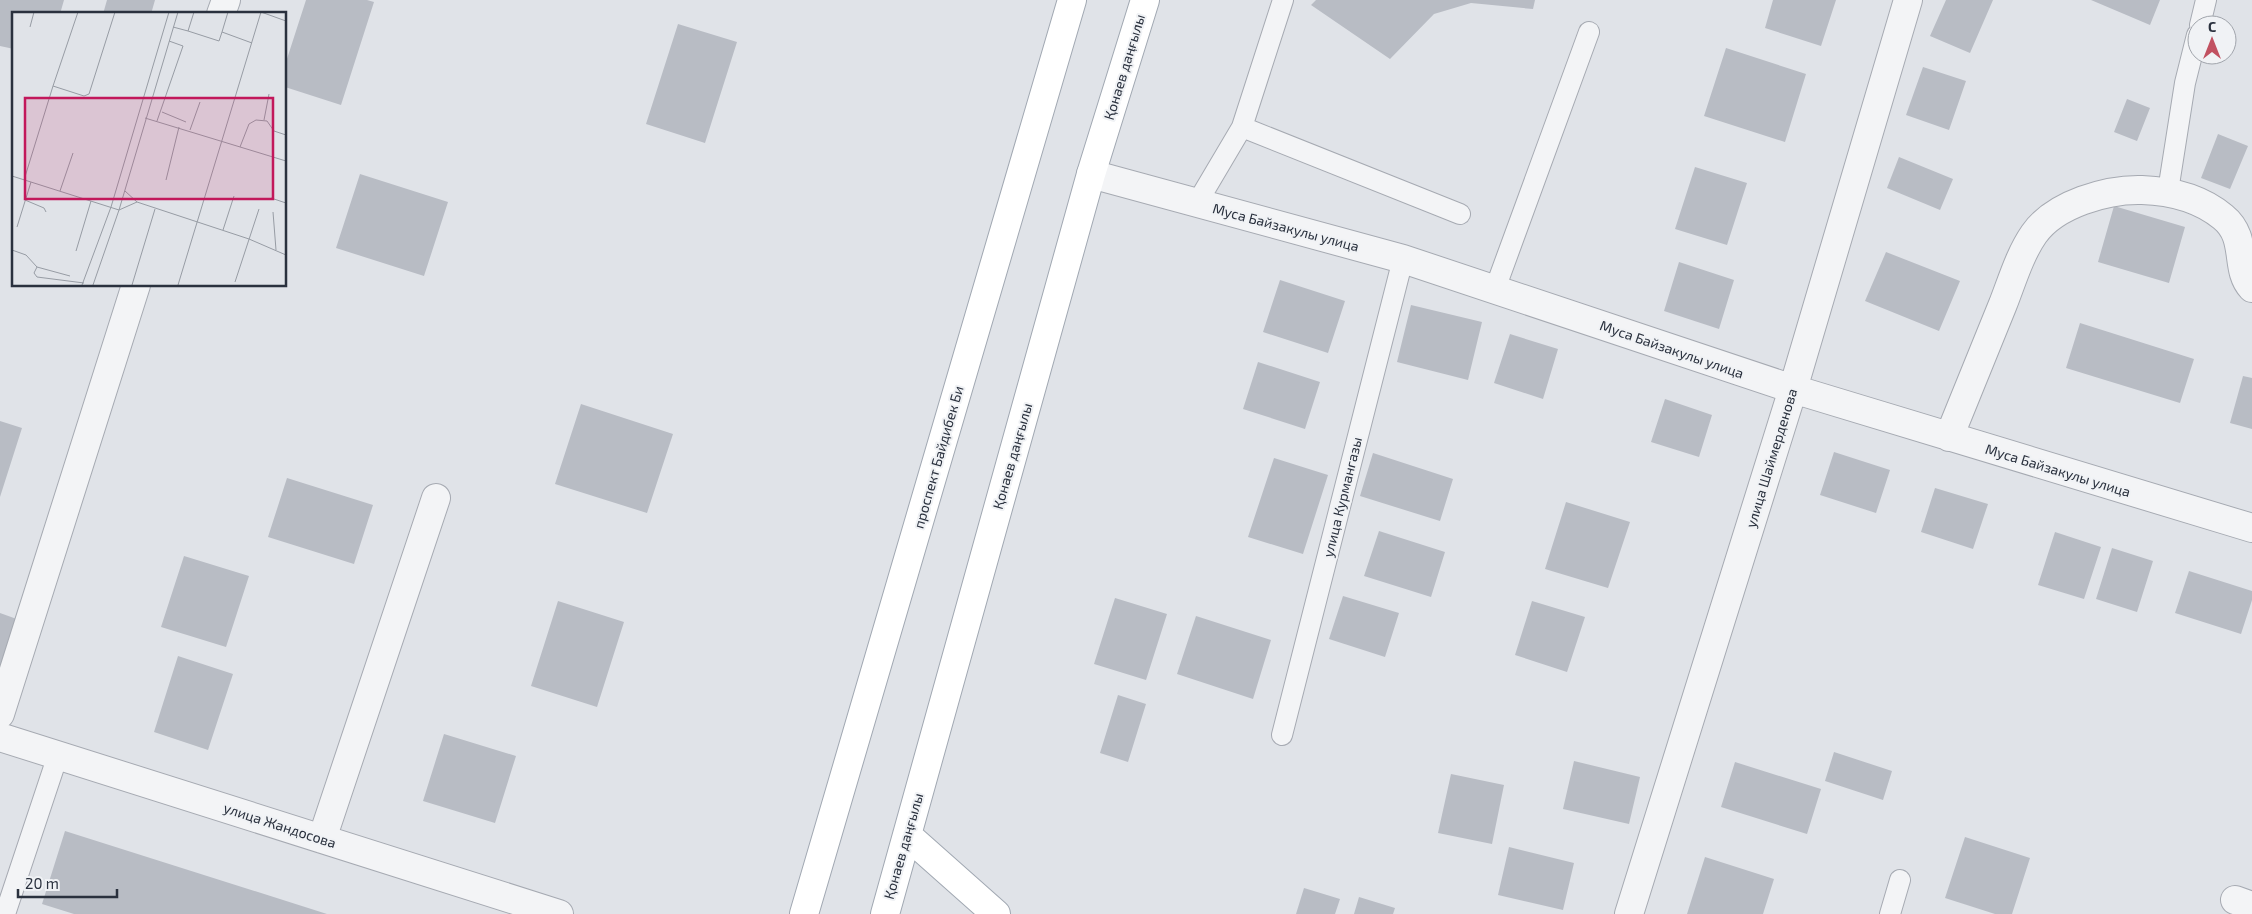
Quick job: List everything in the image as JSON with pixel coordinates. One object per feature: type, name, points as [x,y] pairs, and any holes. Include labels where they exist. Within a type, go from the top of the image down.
[{"type":"main road","name":"проспект Байдибек Би","points":[[804,914],[1072,0]]},
{"type":"main road","name":"Қонаев даңғылы","points":[[884,914],[1091,174],[1145,0]]},
{"type":"main road","points":[[906,835],[996,914]]},
{"type":"street","points":[[222,12],[226,0]]},
{"type":"street","name":"улица Шаймерденова","points":[[1629,914],[1793,390],[1908,0]]},
{"type":"street","name":"Муса Байзакулы улица","points":[[1091,174],[1403,259],[1793,390],[2252,528]]},
{"type":"street","points":[[1949,437],[2020,263],[2034,234],[2059,212],[2096,194],[2130,190],[2168,191],[2199,202],[2224,217],[2238,236],[2246,281],[2252,288]]},
{"type":"street","points":[[0,714],[136,286]]},
{"type":"street","points":[[322,838],[436,498]]},
{"type":"street","name":"улица Жандосова","points":[[0,737],[560,914]]},
{"type":"lane","points":[[1197,203],[1242,127],[1283,0]]},
{"type":"lane","points":[[2202,15],[2206,0]]},
{"type":"lane","points":[[1495,289],[1589,32]]},
{"type":"lane","points":[[2168,191],[2190,65]]},
{"type":"lane","points":[[1242,127],[1460,214]]},
{"type":"lane","name":"улица Курмангазы","points":[[1282,735],[1403,259]]},
{"type":"lane","points":[[5,914],[58,755]]},
{"type":"lane","points":[[1890,914],[1900,880]]},
{"type":"building","points":[[0,0],[64,0],[61,12],[12,12],[12,49],[0,46]]},
{"type":"building","points":[[107,0],[155,0],[152,12],[104,12]]},
{"type":"building","points":[[306,0],[367,0],[374,2],[341,105],[286,87],[286,62]]},
{"type":"building","points":[[1316,0],[1535,0],[1533,9],[1471,3],[1434,14],[1390,59],[1311,5]]},
{"type":"building","points":[[1773,0],[1836,0],[1821,46],[1765,28]]},
{"type":"building","points":[[1946,0],[1993,0],[1970,53],[1930,36]]},
{"type":"building","points":[[2091,0],[2160,0],[2150,25]]},
{"type":"building","points":[[678,24],[737,42],[705,143],[646,124]]},
{"type":"building","points":[[1726,48],[1806,74],[1785,142],[1704,116]]},
{"type":"building","points":[[1923,67],[1966,81],[1949,130],[1906,115]]},
{"type":"building","points":[[2127,99],[2150,108],[2137,141],[2114,132]]},
{"type":"building","points":[[2218,134],[2248,146],[2230,189],[2201,178]]},
{"type":"building","points":[[1899,157],[1953,179],[1940,210],[1887,188]]},
{"type":"building","points":[[1695,167],[1747,183],[1727,245],[1675,229]]},
{"type":"building","points":[[360,174],[448,202],[424,276],[336,248]]},
{"type":"building","points":[[2114,206],[2185,227],[2169,283],[2098,262]]},
{"type":"building","points":[[1886,252],[1960,281],[1939,331],[1865,301]]},
{"type":"building","points":[[1679,262],[1734,280],[1719,329],[1664,311]]},
{"type":"building","points":[[1280,280],[1345,301],[1328,353],[1263,332]]},
{"type":"building","points":[[1411,305],[1482,322],[1468,380],[1397,362]]},
{"type":"building","points":[[2080,323],[2194,359],[2180,403],[2066,368]]},
{"type":"building","points":[[1510,334],[1558,349],[1543,399],[1494,383]]},
{"type":"building","points":[[1258,362],[1320,382],[1305,429],[1243,409]]},
{"type":"building","points":[[2243,376],[2252,378],[2252,429],[2230,423]]},
{"type":"building","points":[[1665,399],[1712,415],[1699,457],[1651,442]]},
{"type":"building","points":[[581,404],[673,434],[647,513],[555,484]]},
{"type":"building","points":[[0,421],[22,428],[0,497]]},
{"type":"building","points":[[1834,452],[1890,470],[1876,513],[1820,495]]},
{"type":"building","points":[[1373,453],[1453,479],[1440,521],[1360,496]]},
{"type":"building","points":[[1274,458],[1328,475],[1303,554],[1248,537]]},
{"type":"building","points":[[287,478],[373,505],[354,564],[268,537]]},
{"type":"building","points":[[1935,488],[1988,504],[1973,549],[1921,532]]},
{"type":"building","points":[[1566,502],[1630,522],[1608,588],[1545,569]]},
{"type":"building","points":[[1379,531],[1445,552],[1431,597],[1364,576]]},
{"type":"building","points":[[2055,532],[2101,547],[2084,599],[2038,585]]},
{"type":"building","points":[[2112,548],[2153,561],[2137,612],[2096,599]]},
{"type":"building","points":[[184,556],[249,576],[226,647],[161,627]]},
{"type":"building","points":[[2189,571],[2252,591],[2252,600],[2241,634],[2175,613]]},
{"type":"building","points":[[1343,596],[1399,613],[1385,657],[1329,639]]},
{"type":"building","points":[[1115,598],[1167,614],[1146,680],[1094,664]]},
{"type":"building","points":[[558,601],[624,622],[597,707],[531,686]]},
{"type":"building","points":[[1532,601],[1585,617],[1567,672],[1515,655]]},
{"type":"building","points":[[0,613],[25,622],[0,675]]},
{"type":"building","points":[[1196,616],[1271,640],[1253,699],[1177,674]]},
{"type":"building","points":[[178,656],[233,674],[208,750],[154,732]]},
{"type":"building","points":[[1118,695],[1146,704],[1128,762],[1100,753]]},
{"type":"building","points":[[444,734],[516,756],[495,823],[423,801]]},
{"type":"building","points":[[1834,752],[1892,771],[1883,800],[1825,781]]},
{"type":"building","points":[[1574,761],[1640,777],[1629,824],[1563,809]]},
{"type":"building","points":[[1735,762],[1821,789],[1807,834],[1721,807]]},
{"type":"building","points":[[1451,774],[1504,785],[1492,844],[1438,833]]},
{"type":"building","points":[[65,831],[327,914],[74,914],[42,904]]},
{"type":"building","points":[[1965,837],[2030,858],[2012,914],[1995,914],[1945,898]]},
{"type":"building","points":[[1509,847],[1574,863],[1563,910],[1498,895]]},
{"type":"building","points":[[1705,857],[1774,879],[1763,914],[1687,914]]},
{"type":"building","points":[[1304,888],[1340,899],[1335,914],[1296,914]]},
{"type":"building","points":[[1359,897],[1395,908],[1393,914],[1354,914]]}]
